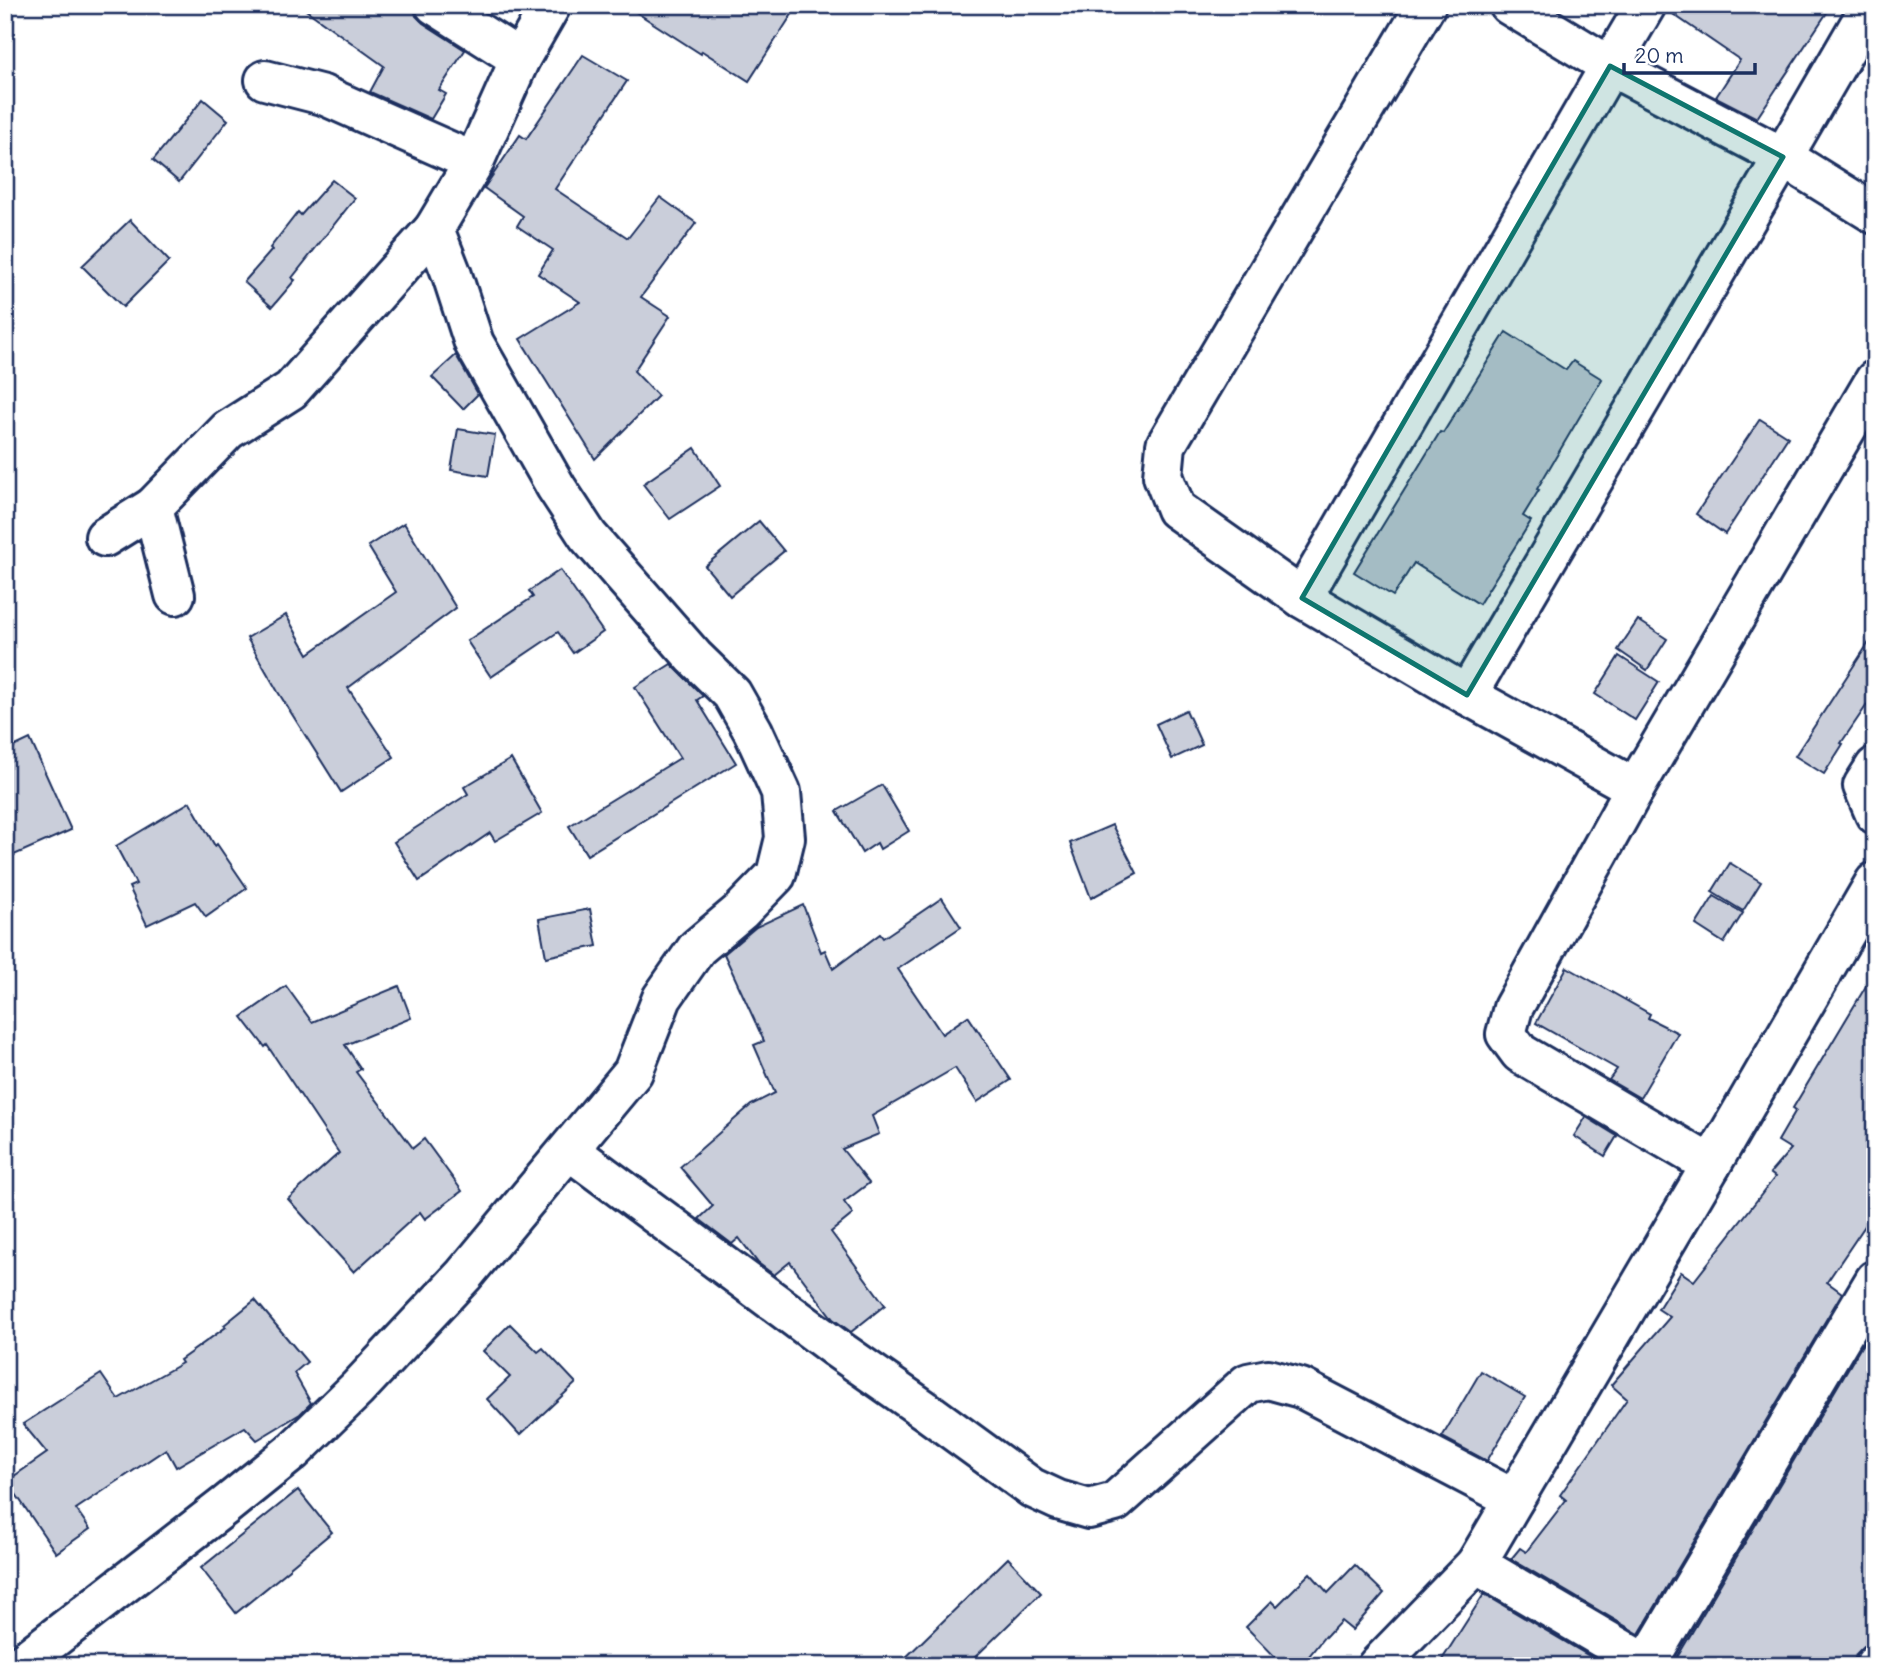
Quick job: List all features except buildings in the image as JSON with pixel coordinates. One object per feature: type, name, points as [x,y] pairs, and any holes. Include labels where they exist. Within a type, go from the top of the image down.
[{"type":"street","points":[[435,5],[520,59]]},
{"type":"street","points":[[105,537],[153,507],[228,430],[291,390],[434,229],[474,162],[520,59],[551,5]]},
{"type":"street","points":[[1426,5],[1166,445],[1163,476],[1176,509],[1301,598],[1636,789]]},
{"type":"street","points":[[1510,5],[1610,66],[1783,158],[1875,214]]},
{"type":"street","points":[[1301,598],[1646,5]]},
{"type":"street","points":[[1468,695],[1871,5]]},
{"type":"street","points":[[265,80],[323,95],[474,162]]},
{"type":"street","points":[[18,1666],[226,1506],[293,1451],[358,1389],[464,1275],[633,1072],[662,998],[697,948],[741,911],[776,875],[785,838],[780,792],[753,732],[732,694],[694,657],[589,536],[556,487],[474,343],[434,229]]},
{"type":"street","points":[[1711,1165],[1521,1053],[1506,1034],[1513,1008],[1636,789],[1875,380]]},
{"type":"street","points":[[153,507],[175,595]]},
{"type":"street","points":[[1875,767],[1863,786],[1875,814]]},
{"type":"street","points":[[1377,1666],[1476,1564],[1875,882]]},
{"type":"street","points":[[569,1150],[835,1348],[1032,1488],[1058,1500],[1089,1509],[1115,1502],[1248,1383],[1268,1378],[1301,1388],[1514,1499]]},
{"type":"street","points":[[1476,1564],[1648,1665],[1875,1280]]},
{"type":"highlighted area","points":[[1610,66],[1783,157],[1467,695],[1302,598]]}]
